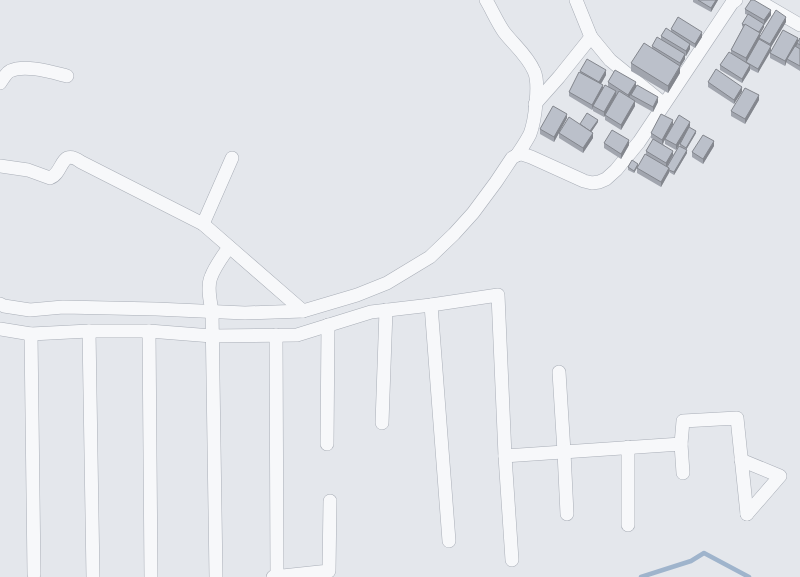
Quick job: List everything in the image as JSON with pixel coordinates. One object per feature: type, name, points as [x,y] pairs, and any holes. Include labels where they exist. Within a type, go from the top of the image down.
[{"type":"street","points":[[0,304],[30,310],[63,307],[245,312],[303,311],[357,295],[387,283],[430,257],[473,213],[512,158],[517,155],[530,134],[533,121],[537,90],[535,72],[527,58],[504,32],[486,0]]},
{"type":"street","points":[[576,0],[591,37],[610,60],[664,104]]},
{"type":"street","points":[[517,155],[522,154],[530,157],[584,181],[592,183],[606,180],[639,142],[732,3],[736,0]]},
{"type":"street","points":[[758,0],[800,25]]},
{"type":"street","points":[[535,104],[591,37]]},
{"type":"street","points":[[0,83],[8,71],[20,68],[67,76]]},
{"type":"street","points":[[0,154],[3,166],[28,170],[50,178],[55,175],[60,165],[67,158],[75,158],[203,224],[303,311]]},
{"type":"street","points":[[203,224],[232,158]]},
{"type":"street","points":[[216,577],[212,311],[209,296],[210,278],[229,247]]},
{"type":"street","points":[[0,329],[31,334],[89,331],[148,331],[212,336],[297,335],[371,312],[498,296],[505,456],[512,560]]},
{"type":"street","points":[[431,305],[449,541]]},
{"type":"street","points":[[382,423],[386,310]]},
{"type":"street","points":[[327,444],[328,325]]},
{"type":"street","points":[[89,331],[93,577]]},
{"type":"street","points":[[148,331],[151,577]]},
{"type":"street","points":[[31,334],[34,574]]},
{"type":"street","points":[[276,335],[275,577],[329,571],[330,501]]},
{"type":"street","points":[[559,372],[567,514]]},
{"type":"street","points":[[683,473],[681,444],[683,421],[737,418],[741,460]]},
{"type":"street","points":[[505,456],[681,444]]},
{"type":"street","points":[[628,447],[628,525]]},
{"type":"building","points":[[698,0],[716,0],[711,8]]},
{"type":"building","points":[[751,0],[754,0],[771,10],[764,20],[745,9]]},
{"type":"building","points":[[776,10],[786,17],[770,44],[759,38]]},
{"type":"building","points":[[748,14],[764,24],[759,32],[742,24]]},
{"type":"building","points":[[678,17],[702,32],[695,44],[671,29]]},
{"type":"building","points":[[745,24],[760,33],[746,58],[731,50]]},
{"type":"building","points":[[666,28],[690,44],[686,51],[661,36]]},
{"type":"building","points":[[783,30],[798,38],[785,61],[770,53]]},
{"type":"building","points":[[657,37],[685,54],[680,63],[652,46]]},
{"type":"building","points":[[800,38],[800,45],[797,43]]},
{"type":"building","points":[[759,39],[771,46],[758,69],[746,62]]},
{"type":"building","points":[[644,43],[680,66],[668,86],[631,63]]},
{"type":"building","points":[[795,46],[800,49],[800,66],[787,59]]},
{"type":"building","points":[[729,52],[750,65],[742,79],[720,65]]},
{"type":"building","points":[[587,59],[606,70],[599,82],[580,71]]},
{"type":"building","points":[[716,69],[742,87],[734,100],[708,82]]},
{"type":"building","points":[[615,70],[636,82],[628,95],[608,82]]},
{"type":"building","points":[[579,72],[603,85],[592,105],[569,92]]},
{"type":"building","points":[[605,85],[616,91],[604,112],[593,106]]},
{"type":"building","points":[[637,85],[658,97],[653,107],[631,95]]},
{"type":"building","points":[[745,88],[759,95],[745,119],[731,111]]},
{"type":"building","points":[[619,91],[635,101],[621,125],[605,115]]},
{"type":"building","points":[[553,106],[567,114],[554,137],[540,129]]},
{"type":"building","points":[[587,113],[598,120],[590,131],[580,124]]},
{"type":"building","points":[[661,114],[673,120],[662,140],[651,133]]},
{"type":"building","points":[[679,115],[690,122],[676,145],[665,139]]},
{"type":"building","points":[[569,117],[593,133],[583,148],[559,133]]},
{"type":"building","points":[[689,127],[696,131],[686,148],[680,144]]},
{"type":"building","points":[[612,130],[629,140],[621,154],[604,143]]},
{"type":"building","points":[[703,135],[714,141],[703,159],[692,152]]},
{"type":"building","points":[[653,139],[673,151],[666,163],[646,151]]},
{"type":"building","points":[[679,146],[687,150],[674,172],[669,170],[667,167]]},
{"type":"building","points":[[645,154],[669,168],[661,182],[637,168]]},
{"type":"building","points":[[632,160],[638,164],[634,171],[628,167]]},
{"type":"waterway","points":[[641,577],[691,561],[704,553],[749,577]]}]
